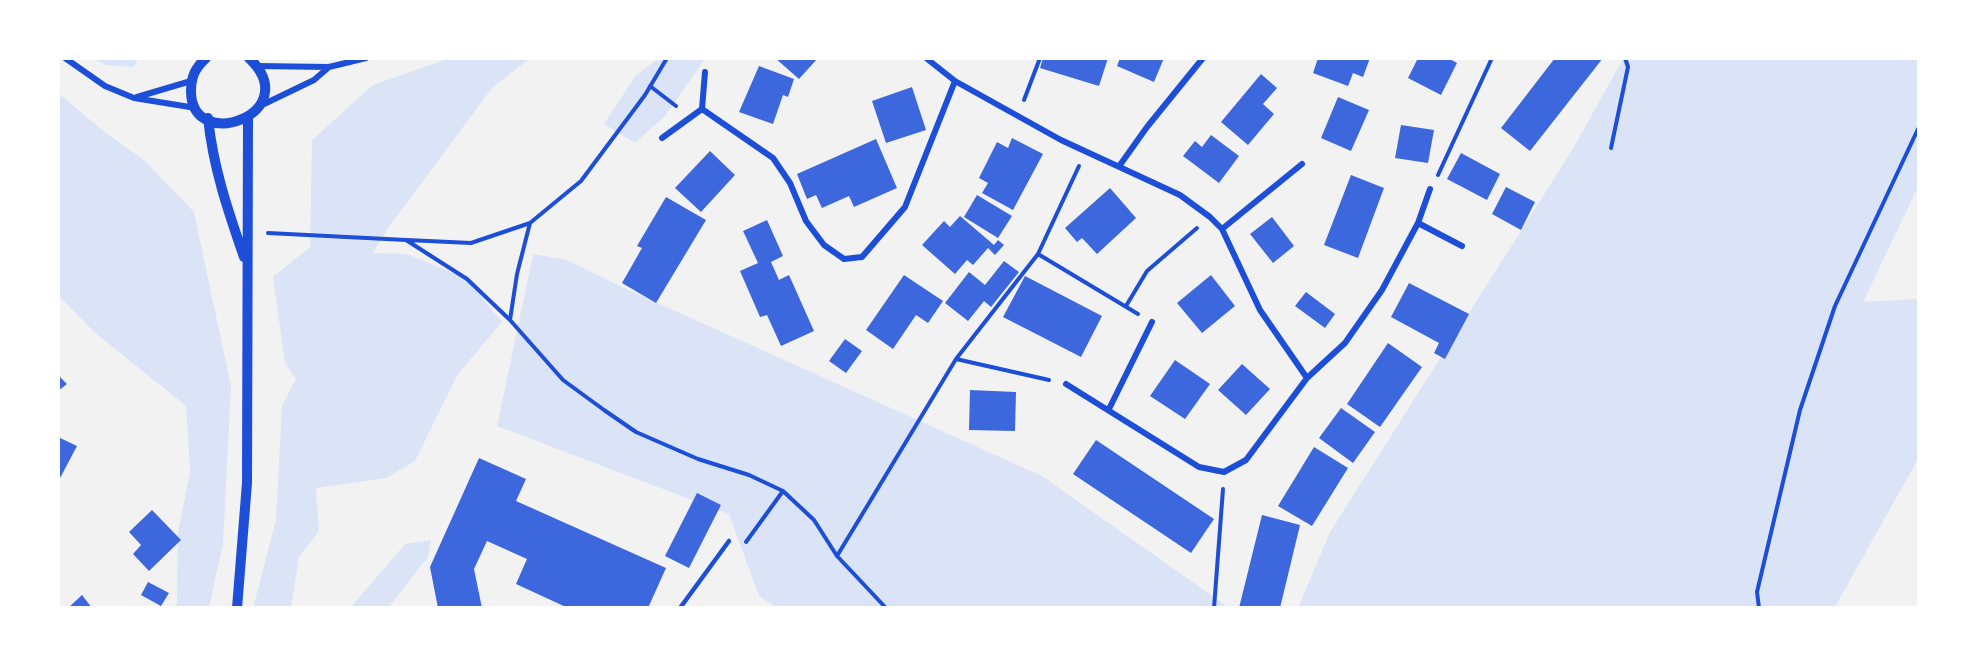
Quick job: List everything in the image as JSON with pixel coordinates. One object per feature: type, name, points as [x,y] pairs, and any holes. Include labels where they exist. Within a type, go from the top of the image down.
[{"type":"street","points":[[65,58],[105,86],[134,98],[196,108]]},
{"type":"street","points":[[252,62],[329,67],[366,58]]},
{"type":"street","points":[[926,58],[955,81],[1017,116],[1086,152],[1120,165],[1180,195],[1210,218],[1222,229],[1260,310],[1306,378]]},
{"type":"street","points":[[1120,165],[1147,127],[1203,58]]},
{"type":"street","points":[[200,61],[191,81],[191,96],[196,108],[207,118],[228,125],[248,118],[259,106],[264,94],[263,81],[252,62]]},
{"type":"street","points":[[259,106],[314,80],[329,67]]},
{"type":"street","points":[[702,109],[705,72]]},
{"type":"street","points":[[134,98],[191,81]]},
{"type":"street","points":[[702,109],[772,158],[790,183],[806,221],[824,245],[844,259],[862,257],[905,207],[955,81]]},
{"type":"street","points":[[662,138],[702,109]]},
{"type":"street","points":[[207,118],[211,150],[225,202],[247,264]]},
{"type":"street","points":[[237,608],[247,483],[248,118]]},
{"type":"street","points":[[1222,229],[1302,164]]},
{"type":"street","points":[[1066,384],[1199,467],[1224,472],[1246,460],[1306,378],[1345,343],[1382,290],[1418,223],[1430,189]]},
{"type":"street","points":[[1418,223],[1462,246]]},
{"type":"street","points":[[1109,409],[1152,322]]},
{"type":"lane","points":[[680,608],[729,541]]},
{"type":"path","points":[[262,233],[471,243],[530,223],[581,181],[651,86],[667,58]]},
{"type":"path","points":[[1017,116],[1040,58]]},
{"type":"path","points":[[1430,189],[1492,58]]},
{"type":"path","points":[[1611,148],[1628,67],[1625,58]]},
{"type":"path","points":[[651,86],[690,117]]},
{"type":"path","points":[[1759,608],[1757,592],[1800,410],[1835,306],[1918,129]]},
{"type":"path","points":[[837,556],[956,359],[1038,254],[1086,152]]},
{"type":"path","points":[[1126,306],[1147,271],[1210,218]]},
{"type":"path","points":[[510,320],[517,274],[530,223]]},
{"type":"path","points":[[406,240],[467,279],[510,320],[563,380],[636,432],[698,459],[749,475],[783,491],[814,520],[837,556],[886,608]]},
{"type":"path","points":[[1038,254],[1152,322]]},
{"type":"path","points":[[956,359],[1066,384]]},
{"type":"path","points":[[1214,608],[1224,472]]},
{"type":"path","points":[[752,534],[783,491]]},
{"type":"shaded area","points":[[93,59],[138,59],[134,67],[106,65]]},
{"type":"shaded area","points":[[447,59],[529,59],[492,88],[388,228],[373,253],[407,254],[467,279],[502,322],[458,374],[415,461],[386,478],[316,488],[319,531],[299,557],[291,607],[253,608],[276,520],[282,406],[296,379],[285,363],[273,277],[310,247],[312,140],[373,85]]},
{"type":"shaded area","points":[[658,59],[705,59],[665,116],[635,143],[604,124],[636,75]]},
{"type":"shaded area","points":[[1623,59],[1918,59],[1918,187],[1863,302],[1918,299],[1918,459],[1835,607],[1298,608],[1330,532],[1571,152]]},
{"type":"shaded area","points":[[58,93],[106,133],[144,160],[194,212],[231,386],[223,544],[209,607],[177,607],[178,532],[190,472],[186,406],[94,332],[59,296]]},
{"type":"shaded area","points":[[533,254],[567,260],[1042,476],[1228,607],[775,607],[759,596],[729,514],[497,426]]},
{"type":"shaded area","points":[[431,540],[428,557],[389,607],[351,607],[405,544]]},
{"type":"building","points":[[775,58],[818,58],[799,79]]},
{"type":"building","points":[[1043,58],[1108,58],[1099,86],[1040,68]]},
{"type":"building","points":[[1120,58],[1164,58],[1154,82],[1117,66]]},
{"type":"building","points":[[1318,58],[1370,58],[1363,77],[1353,73],[1348,86],[1313,73]]},
{"type":"building","points":[[1418,58],[1448,58],[1457,63],[1441,95],[1408,78]]},
{"type":"building","points":[[1555,58],[1603,58],[1530,151],[1501,128]]},
{"type":"building","points":[[759,66],[794,79],[788,97],[783,95],[773,124],[739,112]]},
{"type":"building","points":[[1261,74],[1277,88],[1263,104],[1274,114],[1248,145],[1221,122]]},
{"type":"building","points":[[912,87],[926,130],[886,143],[872,101]]},
{"type":"building","points":[[1338,97],[1369,110],[1351,151],[1321,138]]},
{"type":"building","points":[[1401,125],[1434,130],[1428,163],[1395,158]]},
{"type":"building","points":[[1211,135],[1239,156],[1219,183],[1183,156],[1195,141],[1202,147]]},
{"type":"building","points":[[1012,138],[1043,154],[1013,210],[982,193],[988,183],[979,178],[997,142],[1008,148]]},
{"type":"building","points":[[876,139],[897,188],[854,207],[849,196],[822,208],[816,195],[807,199],[797,174]]},
{"type":"building","points":[[710,151],[735,175],[701,212],[675,188]]},
{"type":"building","points":[[1461,153],[1500,174],[1487,200],[1447,179]]},
{"type":"building","points":[[1351,175],[1384,188],[1358,258],[1324,245]]},
{"type":"building","points":[[1506,187],[1535,202],[1521,230],[1492,214]]},
{"type":"building","points":[[1110,188],[1136,218],[1097,254],[1082,238],[1077,242],[1065,228]]},
{"type":"building","points":[[977,195],[1012,216],[998,238],[964,217]]},
{"type":"building","points":[[666,197],[706,220],[656,303],[622,283],[642,248],[637,246]]},
{"type":"building","points":[[960,216],[994,245],[998,240],[1004,245],[995,255],[988,248],[973,265],[967,260],[955,274],[922,245],[944,221],[950,227]]},
{"type":"building","points":[[1272,217],[1294,246],[1273,263],[1250,234]]},
{"type":"building","points":[[767,220],[783,256],[771,262],[779,280],[789,275],[814,331],[781,346],[767,315],[760,317],[740,271],[758,263],[743,231]]},
{"type":"building","points":[[1004,261],[1019,272],[991,307],[984,301],[968,321],[945,303],[969,272],[985,285]]},
{"type":"building","points":[[904,275],[943,301],[928,323],[916,315],[893,349],[866,330]]},
{"type":"building","points":[[1211,275],[1235,306],[1202,333],[1177,303]]},
{"type":"building","points":[[1025,276],[1102,316],[1081,357],[1003,317]]},
{"type":"building","points":[[1409,283],[1469,314],[1445,359],[1434,353],[1439,343],[1391,317]]},
{"type":"building","points":[[1306,292],[1335,314],[1325,328],[1295,306]]},
{"type":"building","points":[[845,339],[862,351],[846,373],[829,361]]},
{"type":"building","points":[[1388,343],[1422,367],[1380,427],[1347,404]]},
{"type":"building","points":[[1175,360],[1210,384],[1185,419],[1150,396]]},
{"type":"building","points":[[1242,364],[1270,389],[1246,415],[1218,390]]},
{"type":"building","points":[[58,375],[67,384],[58,391]]},
{"type":"building","points":[[970,390],[1016,392],[1015,431],[969,430]]},
{"type":"building","points":[[1341,408],[1375,432],[1353,463],[1319,438]]},
{"type":"building","points":[[58,437],[77,446],[58,482]]},
{"type":"building","points":[[1096,440],[1214,519],[1191,553],[1073,474]]},
{"type":"building","points":[[1314,447],[1348,468],[1312,526],[1278,506]]},
{"type":"building","points":[[479,458],[526,479],[516,501],[666,568],[648,608],[568,608],[516,584],[527,559],[487,541],[474,569],[482,608],[438,608],[430,567]]},
{"type":"building","points":[[697,493],[721,505],[689,568],[665,556]]},
{"type":"building","points":[[152,510],[181,540],[149,571],[133,554],[141,545],[129,532]]},
{"type":"building","points":[[1262,515],[1300,525],[1280,608],[1239,608]]},
{"type":"building","points":[[148,582],[169,593],[161,606],[141,595]]},
{"type":"building","points":[[82,595],[92,608],[68,608]]}]
